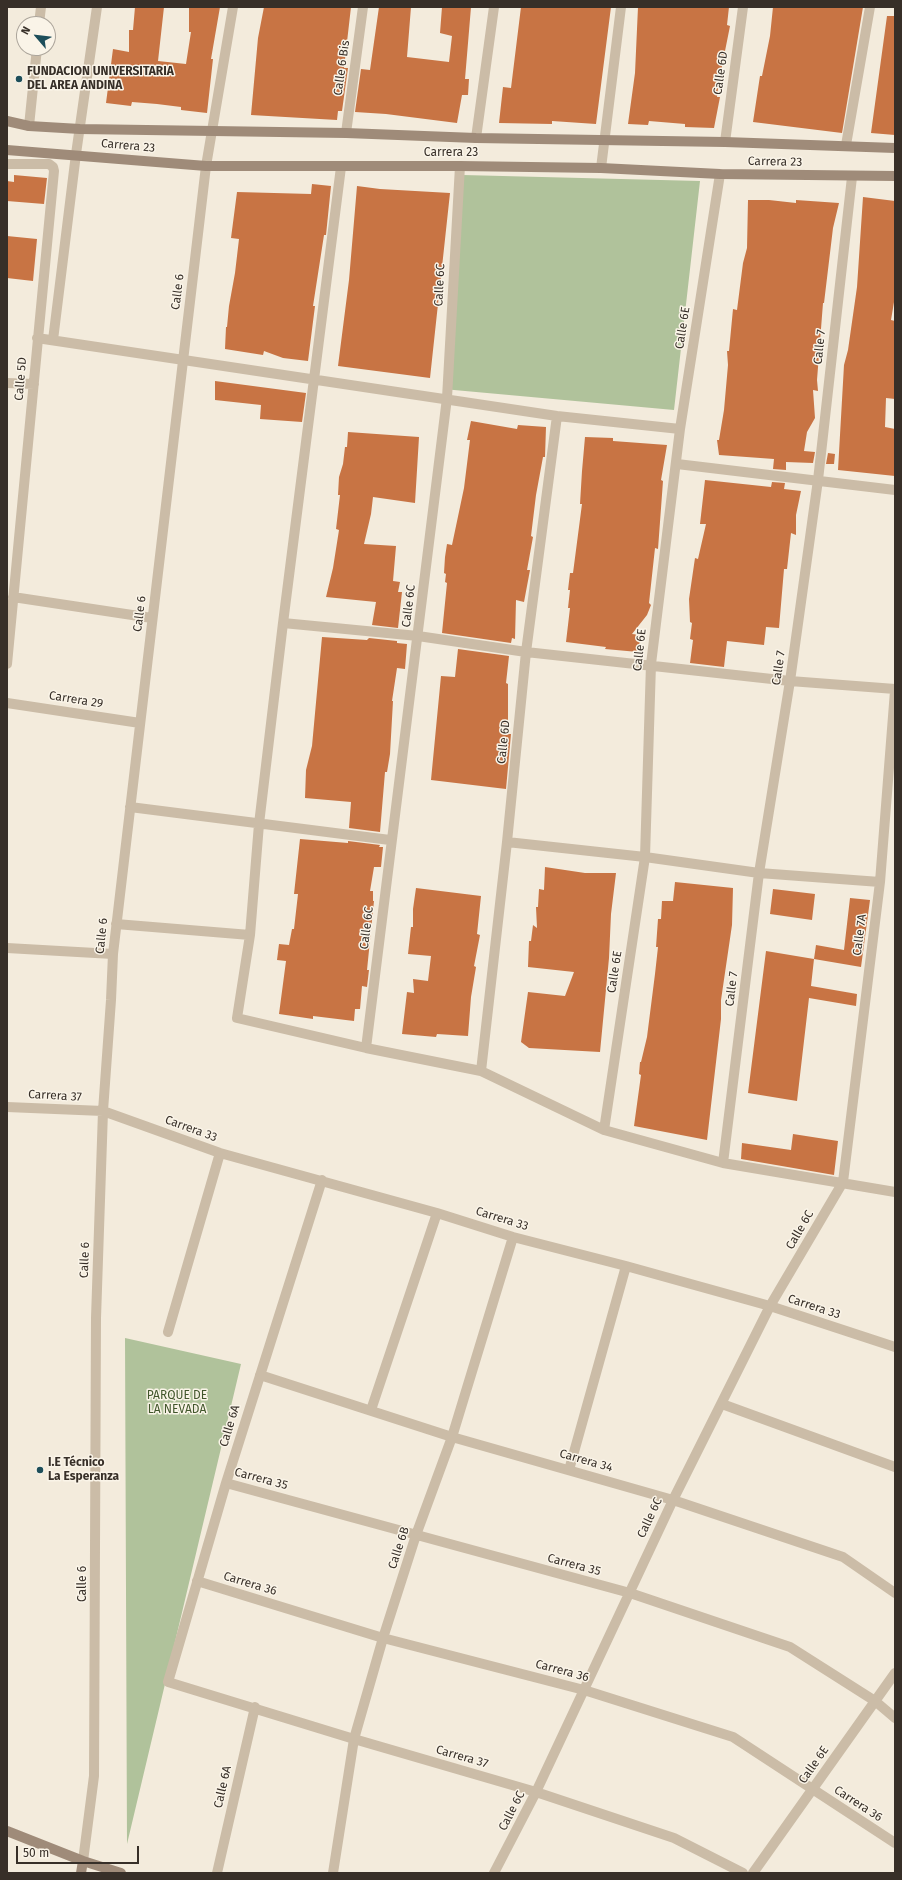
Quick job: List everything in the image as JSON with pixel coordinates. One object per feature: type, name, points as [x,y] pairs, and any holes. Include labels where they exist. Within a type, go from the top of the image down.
[{"type":"main road","name":"Carrera 23","points":[[7,121],[29,126],[80,129],[346,133],[476,138],[725,142],[895,148]]},
{"type":"main road","name":"Carrera 23","points":[[7,150],[76,154],[206,166],[460,166],[601,168],[720,174],[852,177],[895,176]]},
{"type":"main road","points":[[7,1832],[83,1861],[121,1873]]},
{"type":"main road","name":"Calle 6","points":[[81,1873],[83,1861]]},
{"type":"street","points":[[53,340],[76,154],[97,7]]},
{"type":"street","name":"Calle 6","points":[[83,1861],[94,1776],[96,1318],[103,1111],[113,954],[206,166],[233,7]]},
{"type":"street","name":"Calle 6 Bis","points":[[346,133],[363,7]]},
{"type":"street","points":[[476,138],[494,7]]},
{"type":"street","points":[[601,168],[620,7]]},
{"type":"street","name":"Calle 6D","points":[[725,142],[743,7]]},
{"type":"street","points":[[846,146],[870,7]]},
{"type":"street","points":[[29,126],[36,56]]},
{"type":"street","name":"Calle 5D","points":[[7,164],[49,164],[53,167],[54,171],[7,664]]},
{"type":"street","name":"Calle 6C","points":[[366,1048],[390,840],[418,636],[447,398],[460,166]]},
{"type":"street","points":[[341,167],[313,378],[259,824],[250,935],[237,1018],[366,1048],[481,1072],[604,1130],[723,1162],[895,1192]]},
{"type":"street","name":"Calle 6E","points":[[604,1130],[645,857],[651,664],[677,464],[680,429],[720,174]]},
{"type":"street","name":"Calle 7","points":[[723,1162],[759,873],[790,681],[818,480],[852,177]]},
{"type":"street","points":[[37,338],[447,398],[556,416],[680,429]]},
{"type":"street","points":[[7,383],[34,384]]},
{"type":"street","name":"Calle 6D","points":[[481,1072],[507,842],[526,652],[556,416]]},
{"type":"street","points":[[677,464],[895,490]]},
{"type":"street","points":[[14,597],[152,618]]},
{"type":"street","points":[[283,623],[418,636],[526,652],[651,664],[790,681],[895,690]]},
{"type":"street","name":"Calle 7A","points":[[843,1182],[880,882],[895,690]]},
{"type":"street","name":"Carrera 29","points":[[7,703],[140,723]]},
{"type":"street","points":[[130,807],[390,840]]},
{"type":"street","points":[[507,842],[645,857],[759,873],[880,882]]},
{"type":"street","points":[[116,924],[250,935]]},
{"type":"street","points":[[7,948],[113,954]]},
{"type":"street","name":"Carrera 37","points":[[7,1107],[103,1111]]},
{"type":"street","name":"Carrera 33","points":[[103,1111],[220,1153],[322,1180],[437,1213],[513,1237],[626,1266],[770,1306],[895,1347]]},
{"type":"street","points":[[168,1332],[220,1153]]},
{"type":"street","name":"Calle 6A","points":[[168,1682],[226,1483],[322,1180]]},
{"type":"street","name":"Calle 6C","points":[[494,1873],[536,1792],[673,1500],[770,1306],[843,1182]]},
{"type":"street","points":[[371,1410],[437,1213]]},
{"type":"street","name":"Calle 6B","points":[[333,1873],[354,1739],[383,1638],[416,1535],[452,1437],[513,1237]]},
{"type":"street","points":[[569,1470],[626,1266]]},
{"type":"street","name":"Carrera 34","points":[[260,1375],[452,1437],[673,1500],[843,1557],[895,1593]]},
{"type":"street","points":[[722,1404],[895,1467]]},
{"type":"street","name":"Carrera 35","points":[[226,1483],[630,1593],[790,1647],[875,1701],[895,1718]]},
{"type":"street","name":"Carrera 36","points":[[197,1581],[383,1638],[584,1690],[733,1737],[895,1843]]},
{"type":"street","name":"Calle 6E","points":[[753,1873],[895,1673]]},
{"type":"street","name":"Carrera 37","points":[[168,1682],[255,1707],[354,1739],[536,1792],[674,1838],[743,1873]]},
{"type":"street","name":"Calle 6A","points":[[217,1873],[255,1707]]},
{"type":"green space","points":[[463,175],[700,181],[674,410],[443,389]]},
{"type":"green space","name":"PARQUE DE LA NEVADA","points":[[125,1338],[241,1364],[127,1844]]},
{"type":"building","points":[[135,7],[164,7],[158,61],[186,64],[191,32],[189,32],[189,7],[220,7],[211,59],[213,59],[207,113],[181,110],[181,107],[157,104],[132,102],[131,106],[106,103],[113,49],[129,52],[129,30],[133,30]]},
{"type":"building","points":[[264,7],[351,7],[344,68],[348,68],[342,111],[338,111],[337,120],[251,115],[258,38]]},
{"type":"building","points":[[379,7],[411,7],[407,57],[449,62],[452,36],[440,33],[442,7],[471,7],[465,79],[469,79],[468,95],[462,95],[457,123],[386,114],[355,112],[361,69],[370,70]]},
{"type":"building","points":[[521,7],[611,7],[596,124],[552,121],[552,124],[499,123],[503,87],[511,88]]},
{"type":"building","points":[[638,7],[729,7],[727,25],[730,26],[719,81],[717,97],[720,97],[714,128],[685,127],[685,124],[649,121],[648,125],[628,124],[635,73]]},
{"type":"building","points":[[773,7],[863,7],[842,133],[753,122],[760,76],[762,76],[770,36]]},
{"type":"building","points":[[887,16],[895,16],[895,135],[871,133]]},
{"type":"building","points":[[14,175],[47,178],[44,204],[7,201],[7,181],[14,182]]},
{"type":"building","points":[[312,184],[331,186],[326,235],[324,235],[313,306],[315,306],[308,361],[283,358],[264,351],[263,355],[225,349],[226,327],[239,239],[231,238],[237,192],[311,194]]},
{"type":"building","points":[[357,186],[380,189],[450,193],[430,378],[338,366],[349,280]]},
{"type":"building","points":[[863,197],[895,201],[895,296],[891,320],[895,321],[895,399],[886,398],[885,427],[895,429],[895,476],[838,470],[844,365],[848,350],[857,287]]},
{"type":"building","points":[[748,200],[769,200],[796,203],[796,200],[839,203],[833,228],[823,303],[817,380],[818,391],[813,390],[815,418],[807,432],[804,451],[815,452],[813,463],[786,462],[786,470],[773,469],[774,459],[719,455],[717,440],[719,440],[724,410],[728,365],[727,351],[729,351],[733,309],[737,310],[743,263],[747,248]]},
{"type":"building","points":[[7,236],[37,239],[33,281],[7,278]]},
{"type":"building","points":[[215,381],[306,393],[302,422],[260,419],[261,405],[215,400]]},
{"type":"building","points":[[471,421],[517,429],[518,425],[546,427],[545,457],[543,457],[536,495],[531,536],[533,537],[527,570],[530,570],[524,602],[516,600],[515,639],[512,638],[511,643],[442,633],[447,583],[445,582],[446,574],[444,573],[445,557],[447,544],[452,545],[464,488],[470,440],[467,440]]},
{"type":"building","points":[[348,432],[419,437],[415,503],[373,497],[371,514],[364,544],[396,546],[393,581],[400,582],[398,592],[402,592],[398,628],[372,625],[376,602],[326,597],[333,568],[339,530],[336,529],[340,495],[338,495],[339,477],[343,464],[345,447],[347,447]]},
{"type":"building","points":[[585,437],[613,438],[613,441],[667,445],[661,480],[663,481],[658,549],[655,548],[649,603],[651,605],[647,615],[632,634],[641,635],[638,652],[605,649],[606,647],[566,642],[570,608],[568,608],[570,590],[568,590],[570,573],[573,573],[582,504],[580,504]]},
{"type":"building","points":[[828,453],[835,454],[834,464],[826,464]]},
{"type":"building","points":[[705,480],[771,487],[772,482],[785,483],[784,489],[801,491],[796,515],[796,535],[791,533],[787,569],[784,569],[779,628],[766,627],[764,645],[727,641],[724,667],[690,663],[693,640],[690,639],[692,623],[690,622],[689,599],[695,558],[698,559],[706,524],[700,524]]},
{"type":"building","points":[[322,637],[367,640],[369,638],[397,641],[397,643],[407,644],[405,669],[397,668],[392,701],[390,754],[387,772],[385,772],[380,832],[349,828],[351,802],[305,798],[306,770],[312,746]]},
{"type":"building","points":[[458,649],[509,656],[506,683],[508,684],[508,720],[506,734],[511,734],[506,789],[431,780],[441,676],[455,677]]},
{"type":"building","points":[[300,839],[348,843],[348,841],[380,845],[379,847],[383,847],[381,867],[374,867],[370,891],[373,891],[374,901],[367,970],[369,970],[367,987],[362,986],[360,1009],[355,1009],[354,1021],[313,1016],[313,1019],[279,1014],[286,961],[277,960],[279,944],[289,945],[292,929],[294,929],[298,894],[294,894]]},
{"type":"building","points":[[545,867],[585,873],[616,873],[611,914],[609,958],[600,1052],[529,1048],[521,1042],[528,992],[565,996],[574,972],[528,967],[529,941],[531,941],[533,925],[537,928],[536,907],[538,907],[539,889],[544,890]]},
{"type":"building","points":[[675,882],[733,888],[732,925],[721,1000],[721,1019],[707,1140],[634,1126],[641,1075],[639,1074],[640,1062],[647,1037],[655,974],[658,947],[656,947],[658,919],[661,919],[662,901],[673,901]]},
{"type":"building","points":[[416,888],[481,896],[477,934],[480,935],[474,966],[476,967],[471,997],[468,1036],[437,1034],[436,1037],[402,1034],[407,992],[414,993],[413,979],[428,981],[431,956],[408,954],[411,927],[413,927],[413,909]]},
{"type":"building","points":[[773,889],[815,894],[812,920],[770,914]]},
{"type":"building","points":[[850,898],[870,900],[861,967],[814,959],[816,945],[844,950]]},
{"type":"building","points":[[766,951],[814,959],[811,986],[857,994],[856,1006],[809,998],[797,1101],[748,1093]]},
{"type":"building","points":[[793,1134],[838,1141],[834,1175],[741,1159],[742,1143],[791,1150]]},
{"type":"place","name":"FUNDACION UNIVERSITARIA DEL AREA ANDINA","points":[[19,79]]},
{"type":"place","name":"I.E Técnico La Esperanza","points":[[40,1470]]}]
